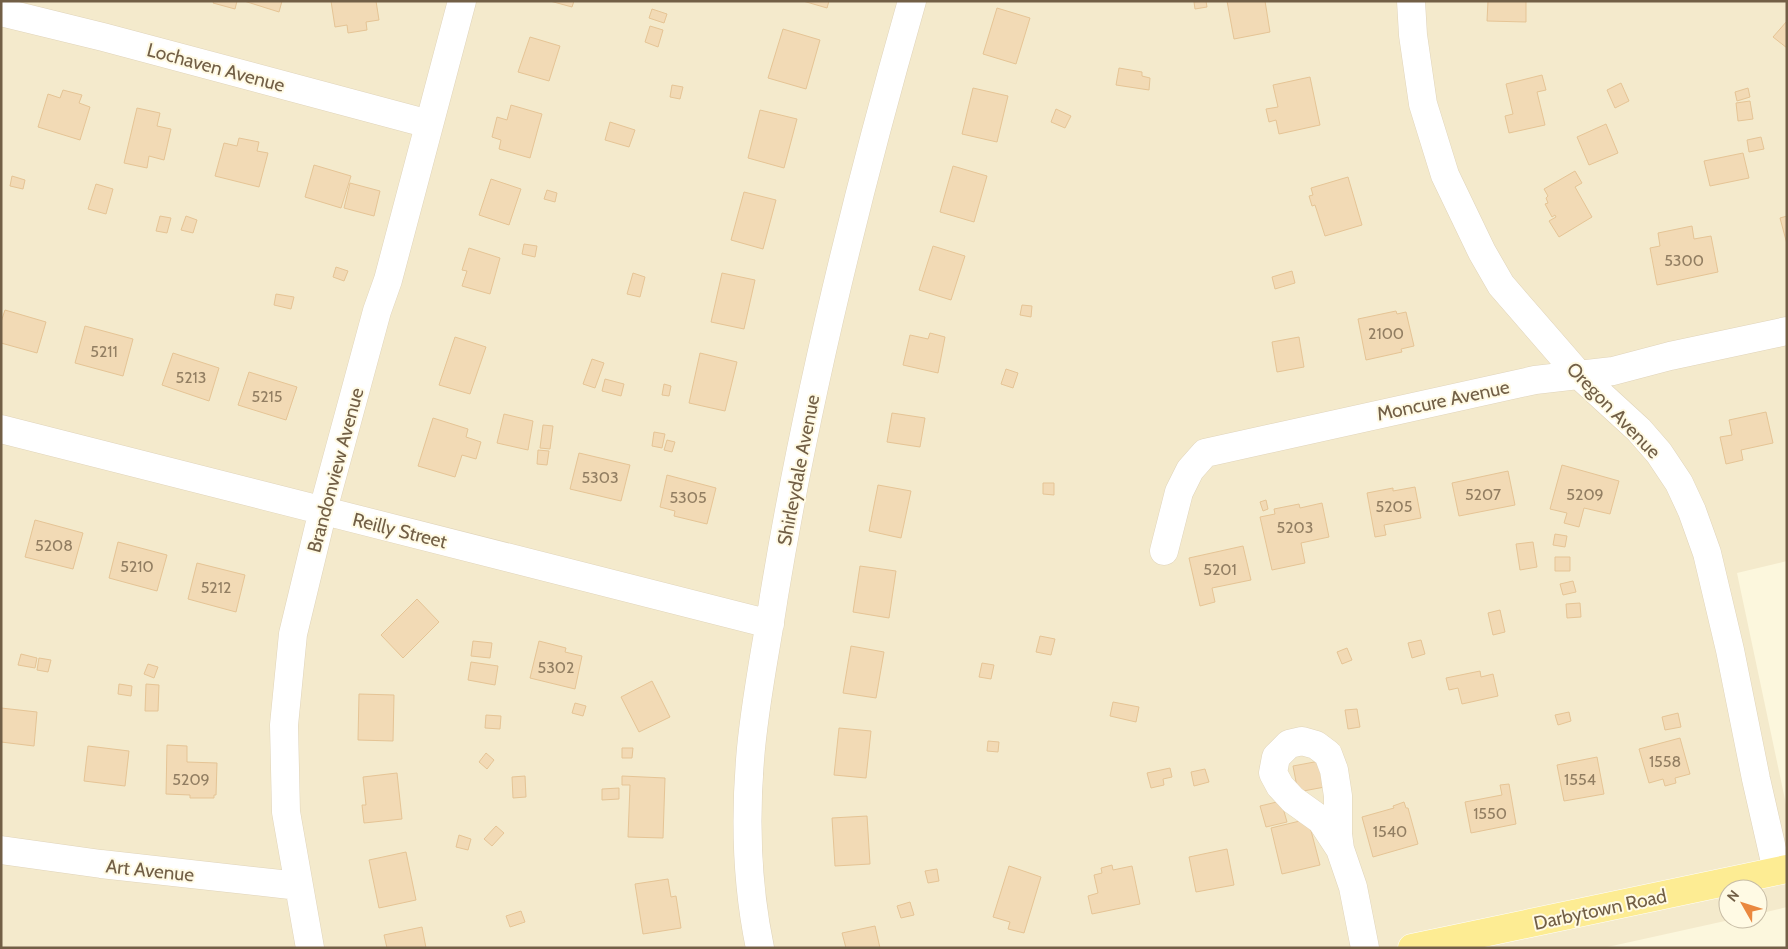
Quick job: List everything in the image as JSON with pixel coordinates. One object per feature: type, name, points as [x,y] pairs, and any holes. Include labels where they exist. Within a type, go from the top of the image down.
[{"type":"main road","name":"Darbytown Road","points":[[1412,948],[1782,870]]},
{"type":"street","name":"Brandonview Avenue","points":[[310,948],[286,812],[284,725],[293,634],[323,510],[376,311],[388,280],[462,1]]},
{"type":"street","name":"Shirleydale Avenue","points":[[760,948],[753,916],[747,830],[750,758],[787,516],[827,327],[912,1]]},
{"type":"street","name":"Oregon Avenue","points":[[1412,1],[1413,35],[1423,104],[1445,175],[1460,210],[1482,252],[1501,285],[1579,375],[1639,430],[1659,453],[1679,483],[1692,510],[1707,553],[1756,779],[1782,870]]},
{"type":"street","name":"Lochaven Avenue","points":[[11,10],[429,124]]},
{"type":"street","name":"Moncure Avenue","points":[[1164,551],[1179,492],[1190,470],[1205,453],[1535,380],[1614,371],[1670,356],[1787,332]]},
{"type":"street","name":"Reilly Street","points":[[1,429],[770,624]]},
{"type":"street","points":[[1340,849],[1353,887],[1365,948]]},
{"type":"street","name":"Art Avenue","points":[[1,850],[101,864],[299,886]]},
{"type":"shaded area","points":[[1,1],[1787,1],[1787,561],[1737,573],[1787,809],[1787,907],[1768,912],[1768,879],[1718,879],[1718,923],[1603,948],[1,948]]},
{"type":"building","points":[[214,1],[237,1],[235,9],[213,3]]},
{"type":"building","points":[[244,1],[282,1],[279,12]]},
{"type":"building","points":[[331,1],[376,1],[379,20],[366,22],[367,30],[348,33],[347,25],[335,27]]},
{"type":"building","points":[[550,1],[574,1],[572,7]]},
{"type":"building","points":[[803,1],[829,1],[827,8]]},
{"type":"building","points":[[1206,1],[1207,7],[1195,9],[1194,2]]},
{"type":"building","points":[[1227,1],[1265,1],[1270,32],[1234,39]]},
{"type":"building","points":[[1488,1],[1526,1],[1526,22],[1487,21]]},
{"type":"building","points":[[997,8],[1030,18],[1016,64],[983,54]]},
{"type":"building","points":[[652,9],[667,14],[664,23],[649,18]]},
{"type":"building","points":[[1787,21],[1787,48],[1773,37]]},
{"type":"building","points":[[650,26],[663,30],[658,47],[645,42]]},
{"type":"building","points":[[783,29],[820,40],[806,89],[768,78]]},
{"type":"building","points":[[530,37],[560,46],[549,81],[518,72]]},
{"type":"building","points":[[1119,68],[1142,72],[1142,76],[1150,78],[1149,90],[1116,85]]},
{"type":"building","points":[[1542,75],[1546,90],[1537,92],[1545,125],[1509,133],[1505,116],[1513,114],[1506,84]]},
{"type":"building","points":[[1310,77],[1320,125],[1279,134],[1276,120],[1269,122],[1266,109],[1278,107],[1273,85]]},
{"type":"building","points":[[1621,83],[1629,101],[1615,108],[1607,90]]},
{"type":"building","points":[[672,85],[683,87],[680,99],[670,97]]},
{"type":"building","points":[[973,88],[1008,96],[997,142],[962,134]]},
{"type":"building","points":[[1748,88],[1750,97],[1737,101],[1735,92]]},
{"type":"building","points":[[63,90],[82,95],[79,103],[90,107],[80,140],[38,127],[48,94],[60,98]]},
{"type":"building","points":[[1750,101],[1753,119],[1738,121],[1736,103]]},
{"type":"building","points":[[511,105],[542,114],[530,158],[499,149],[501,140],[492,137],[497,117],[507,120]]},
{"type":"building","points":[[137,108],[160,113],[157,126],[171,129],[164,160],[149,156],[147,168],[124,163]]},
{"type":"building","points":[[1056,109],[1071,116],[1065,128],[1051,122]]},
{"type":"building","points":[[760,110],[797,119],[784,168],[748,158]]},
{"type":"building","points":[[610,122],[635,130],[629,147],[605,140]]},
{"type":"building","points":[[1606,124],[1618,153],[1589,165],[1577,137]]},
{"type":"building","points":[[1761,137],[1764,149],[1749,152],[1747,140]]},
{"type":"building","points":[[239,138],[259,142],[257,151],[268,153],[259,187],[215,176],[224,143],[237,146]]},
{"type":"building","points":[[1743,153],[1749,178],[1710,186],[1704,161]]},
{"type":"building","points":[[314,165],[351,176],[341,208],[305,197]]},
{"type":"building","points":[[953,166],[987,176],[974,222],[940,212]]},
{"type":"building","points":[[1575,171],[1582,183],[1575,187],[1592,217],[1559,237],[1549,221],[1556,217],[1555,215],[1552,217],[1545,204],[1548,203],[1546,198],[1548,196],[1544,189]]},
{"type":"building","points":[[12,176],[25,180],[23,189],[10,186]]},
{"type":"building","points":[[1348,177],[1362,225],[1325,236],[1315,205],[1312,206],[1309,196],[1313,195],[1311,188]]},
{"type":"building","points":[[491,179],[521,189],[509,225],[479,215]]},
{"type":"building","points":[[350,183],[380,191],[374,216],[344,208]]},
{"type":"building","points":[[96,184],[113,189],[106,214],[88,209]]},
{"type":"building","points":[[547,190],[557,193],[555,202],[544,199]]},
{"type":"building","points":[[744,192],[776,200],[763,249],[731,240]]},
{"type":"building","points":[[160,216],[171,218],[167,233],[156,231]]},
{"type":"building","points":[[186,216],[197,220],[193,233],[181,230]]},
{"type":"building","points":[[1787,216],[1787,244],[1780,218]]},
{"type":"building","points":[[1692,226],[1694,239],[1711,236],[1718,272],[1657,285],[1650,248],[1660,246],[1658,233]]},
{"type":"building","points":[[524,244],[537,246],[535,257],[522,254]]},
{"type":"building","points":[[933,246],[965,256],[951,300],[919,290]]},
{"type":"building","points":[[469,248],[500,258],[490,294],[462,286],[467,271],[462,270]]},
{"type":"building","points":[[336,267],[348,271],[344,281],[333,277]]},
{"type":"building","points":[[1292,271],[1295,283],[1275,289],[1272,277]]},
{"type":"building","points":[[633,273],[645,277],[640,297],[627,294]]},
{"type":"building","points":[[722,273],[755,280],[744,329],[711,322]]},
{"type":"building","points":[[276,294],[294,297],[291,309],[274,305]]},
{"type":"building","points":[[1022,305],[1032,306],[1031,317],[1020,315]]},
{"type":"building","points":[[5,310],[46,322],[37,353],[1,343],[1,322]]},
{"type":"building","points":[[1396,311],[1397,314],[1406,312],[1414,346],[1401,349],[1402,352],[1366,360],[1358,319]]},
{"type":"building","points":[[85,326],[133,339],[123,376],[75,363]]},
{"type":"building","points":[[930,333],[945,337],[938,373],[903,365],[910,335],[928,339]]},
{"type":"building","points":[[455,337],[486,347],[470,394],[439,385]]},
{"type":"building","points":[[1299,337],[1304,367],[1277,372],[1272,342]]},
{"type":"building","points":[[173,353],[219,368],[209,401],[162,385]]},
{"type":"building","points":[[700,353],[737,362],[725,411],[689,403]]},
{"type":"building","points":[[592,359],[604,363],[595,388],[583,384]]},
{"type":"building","points":[[1006,369],[1018,373],[1013,388],[1001,384]]},
{"type":"building","points":[[249,372],[297,387],[286,420],[238,405]]},
{"type":"building","points":[[605,379],[624,384],[621,396],[602,391]]},
{"type":"building","points":[[664,384],[671,386],[669,396],[662,395]]},
{"type":"building","points":[[1766,412],[1773,443],[1741,450],[1743,460],[1726,464],[1720,437],[1732,435],[1729,420]]},
{"type":"building","points":[[892,413],[925,418],[920,447],[887,442]]},
{"type":"building","points":[[504,414],[533,421],[528,450],[497,443]]},
{"type":"building","points":[[433,418],[468,429],[466,437],[481,442],[476,459],[462,455],[455,477],[418,466]]},
{"type":"building","points":[[543,425],[553,426],[550,449],[540,448]]},
{"type":"building","points":[[654,432],[665,434],[662,448],[652,446]]},
{"type":"building","points":[[667,440],[675,442],[672,452],[664,450]]},
{"type":"building","points":[[538,450],[549,451],[547,465],[537,464]]},
{"type":"building","points":[[579,453],[630,465],[621,501],[570,489]]},
{"type":"building","points":[[1562,465],[1619,481],[1610,514],[1584,508],[1579,527],[1564,523],[1567,513],[1550,509]]},
{"type":"building","points":[[1508,471],[1515,505],[1459,516],[1452,483]]},
{"type":"building","points":[[667,475],[716,488],[707,524],[674,516],[675,511],[660,507]]},
{"type":"building","points":[[1043,483],[1054,483],[1054,495],[1043,494]]},
{"type":"building","points":[[878,485],[911,491],[901,538],[869,531]]},
{"type":"building","points":[[1415,487],[1421,518],[1384,525],[1386,535],[1375,537],[1367,493],[1393,488],[1393,491]]},
{"type":"building","points":[[1266,500],[1268,509],[1263,511],[1260,502]]},
{"type":"building","points":[[1322,503],[1329,537],[1301,543],[1305,563],[1272,570],[1260,517],[1275,514],[1274,509],[1299,504],[1300,508]]},
{"type":"building","points":[[35,520],[83,533],[73,569],[25,557]]},
{"type":"building","points":[[1555,534],[1567,536],[1565,547],[1553,545]]},
{"type":"building","points":[[118,542],[167,555],[157,591],[109,578]]},
{"type":"building","points":[[1533,542],[1537,567],[1520,570],[1516,544]]},
{"type":"building","points":[[1243,546],[1251,580],[1212,588],[1215,602],[1200,606],[1189,558]]},
{"type":"building","points":[[1555,557],[1570,557],[1570,571],[1555,571]]},
{"type":"building","points":[[197,563],[245,575],[236,612],[188,599]]},
{"type":"building","points":[[860,566],[896,571],[889,618],[853,612]]},
{"type":"building","points":[[1573,581],[1576,592],[1563,595],[1560,584]]},
{"type":"building","points":[[417,599],[439,622],[403,658],[381,635]]},
{"type":"building","points":[[1580,603],[1581,617],[1567,618],[1566,604]]},
{"type":"building","points":[[1500,610],[1505,632],[1493,635],[1488,613]]},
{"type":"building","points":[[1040,636],[1055,639],[1051,655],[1036,652]]},
{"type":"building","points":[[1421,640],[1425,654],[1412,658],[1408,643]]},
{"type":"building","points":[[473,641],[492,643],[490,658],[471,656]]},
{"type":"building","points":[[539,641],[566,648],[565,652],[582,656],[575,689],[530,678]]},
{"type":"building","points":[[851,646],[884,652],[876,698],[843,693]]},
{"type":"building","points":[[1347,648],[1352,660],[1342,664],[1337,652]]},
{"type":"building","points":[[21,654],[37,658],[35,668],[18,665]]},
{"type":"building","points":[[39,658],[51,660],[48,672],[37,670]]},
{"type":"building","points":[[471,662],[498,666],[495,685],[468,680]]},
{"type":"building","points":[[982,663],[994,665],[991,679],[979,677]]},
{"type":"building","points":[[148,664],[158,667],[154,678],[144,674]]},
{"type":"building","points":[[1480,671],[1481,677],[1493,674],[1498,696],[1462,704],[1458,688],[1449,690],[1446,678]]},
{"type":"building","points":[[652,681],[670,717],[639,732],[621,697]]},
{"type":"building","points":[[119,684],[132,686],[131,696],[118,694]]},
{"type":"building","points":[[146,684],[159,685],[158,711],[145,711]]},
{"type":"building","points":[[359,694],[394,695],[393,741],[358,740]]},
{"type":"building","points":[[1113,702],[1139,707],[1136,722],[1110,716]]},
{"type":"building","points":[[575,703],[586,706],[583,716],[572,713]]},
{"type":"building","points":[[1,708],[37,712],[34,746],[1,742]]},
{"type":"building","points":[[1357,709],[1360,727],[1348,729],[1345,710]]},
{"type":"building","points":[[1569,712],[1571,721],[1558,725],[1555,715]]},
{"type":"building","points":[[1678,713],[1681,727],[1665,730],[1662,717]]},
{"type":"building","points":[[486,715],[501,716],[500,729],[485,728]]},
{"type":"building","points":[[839,728],[871,731],[866,778],[834,775]]},
{"type":"building","points":[[1680,738],[1690,774],[1675,778],[1676,783],[1665,786],[1663,779],[1649,783],[1639,749]]},
{"type":"building","points":[[988,741],[999,742],[998,752],[987,751]]},
{"type":"building","points":[[167,745],[187,746],[187,762],[217,763],[216,795],[214,795],[214,798],[190,798],[190,795],[166,794]]},
{"type":"building","points":[[88,746],[129,751],[125,786],[84,781]]},
{"type":"building","points":[[622,748],[633,748],[632,758],[622,758]]},
{"type":"building","points":[[486,753],[494,760],[487,769],[479,762]]},
{"type":"building","points":[[1597,757],[1604,794],[1564,801],[1557,765]]},
{"type":"building","points":[[1325,760],[1330,786],[1298,792],[1293,766]]},
{"type":"building","points":[[1170,768],[1172,777],[1163,779],[1164,785],[1151,788],[1147,773]]},
{"type":"building","points":[[1205,769],[1209,782],[1194,786],[1191,772]]},
{"type":"building","points":[[397,773],[402,819],[364,823],[362,805],[366,805],[363,777]]},
{"type":"building","points":[[525,776],[526,797],[513,798],[512,777]]},
{"type":"building","points":[[622,776],[665,778],[663,838],[628,837],[630,785],[622,785]]},
{"type":"building","points":[[1509,784],[1516,824],[1471,833],[1465,802],[1502,795],[1500,785]]},
{"type":"building","points":[[619,788],[619,799],[602,800],[602,789]]},
{"type":"building","points":[[1281,801],[1287,822],[1266,827],[1260,806]]},
{"type":"building","points":[[1404,802],[1406,808],[1408,808],[1418,844],[1373,857],[1362,817],[1394,808],[1393,806]]},
{"type":"building","points":[[867,816],[870,864],[835,866],[832,818]]},
{"type":"building","points":[[1308,819],[1320,865],[1282,874],[1271,828]]},
{"type":"building","points":[[496,826],[504,833],[492,846],[484,839]]},
{"type":"building","points":[[459,835],[471,839],[468,850],[456,847]]},
{"type":"building","points":[[1227,849],[1234,885],[1196,892],[1189,857]]},
{"type":"building","points":[[406,852],[416,900],[379,908],[369,860]]},
{"type":"building","points":[[1112,865],[1113,870],[1132,866],[1140,904],[1092,914],[1088,896],[1098,893],[1094,875],[1102,873],[1101,868]]},
{"type":"building","points":[[1009,866],[1041,877],[1024,933],[1008,929],[1010,922],[993,917]]},
{"type":"building","points":[[937,869],[939,881],[928,883],[925,871]]},
{"type":"building","points":[[668,879],[671,897],[676,896],[681,928],[643,934],[635,884]]},
{"type":"building","points":[[910,902],[914,915],[901,918],[897,906]]},
{"type":"building","points":[[521,911],[525,922],[510,927],[506,916]]},
{"type":"building","points":[[875,926],[880,948],[846,948],[842,933]]},
{"type":"building","points":[[422,927],[426,948],[387,948],[384,935]]}]
